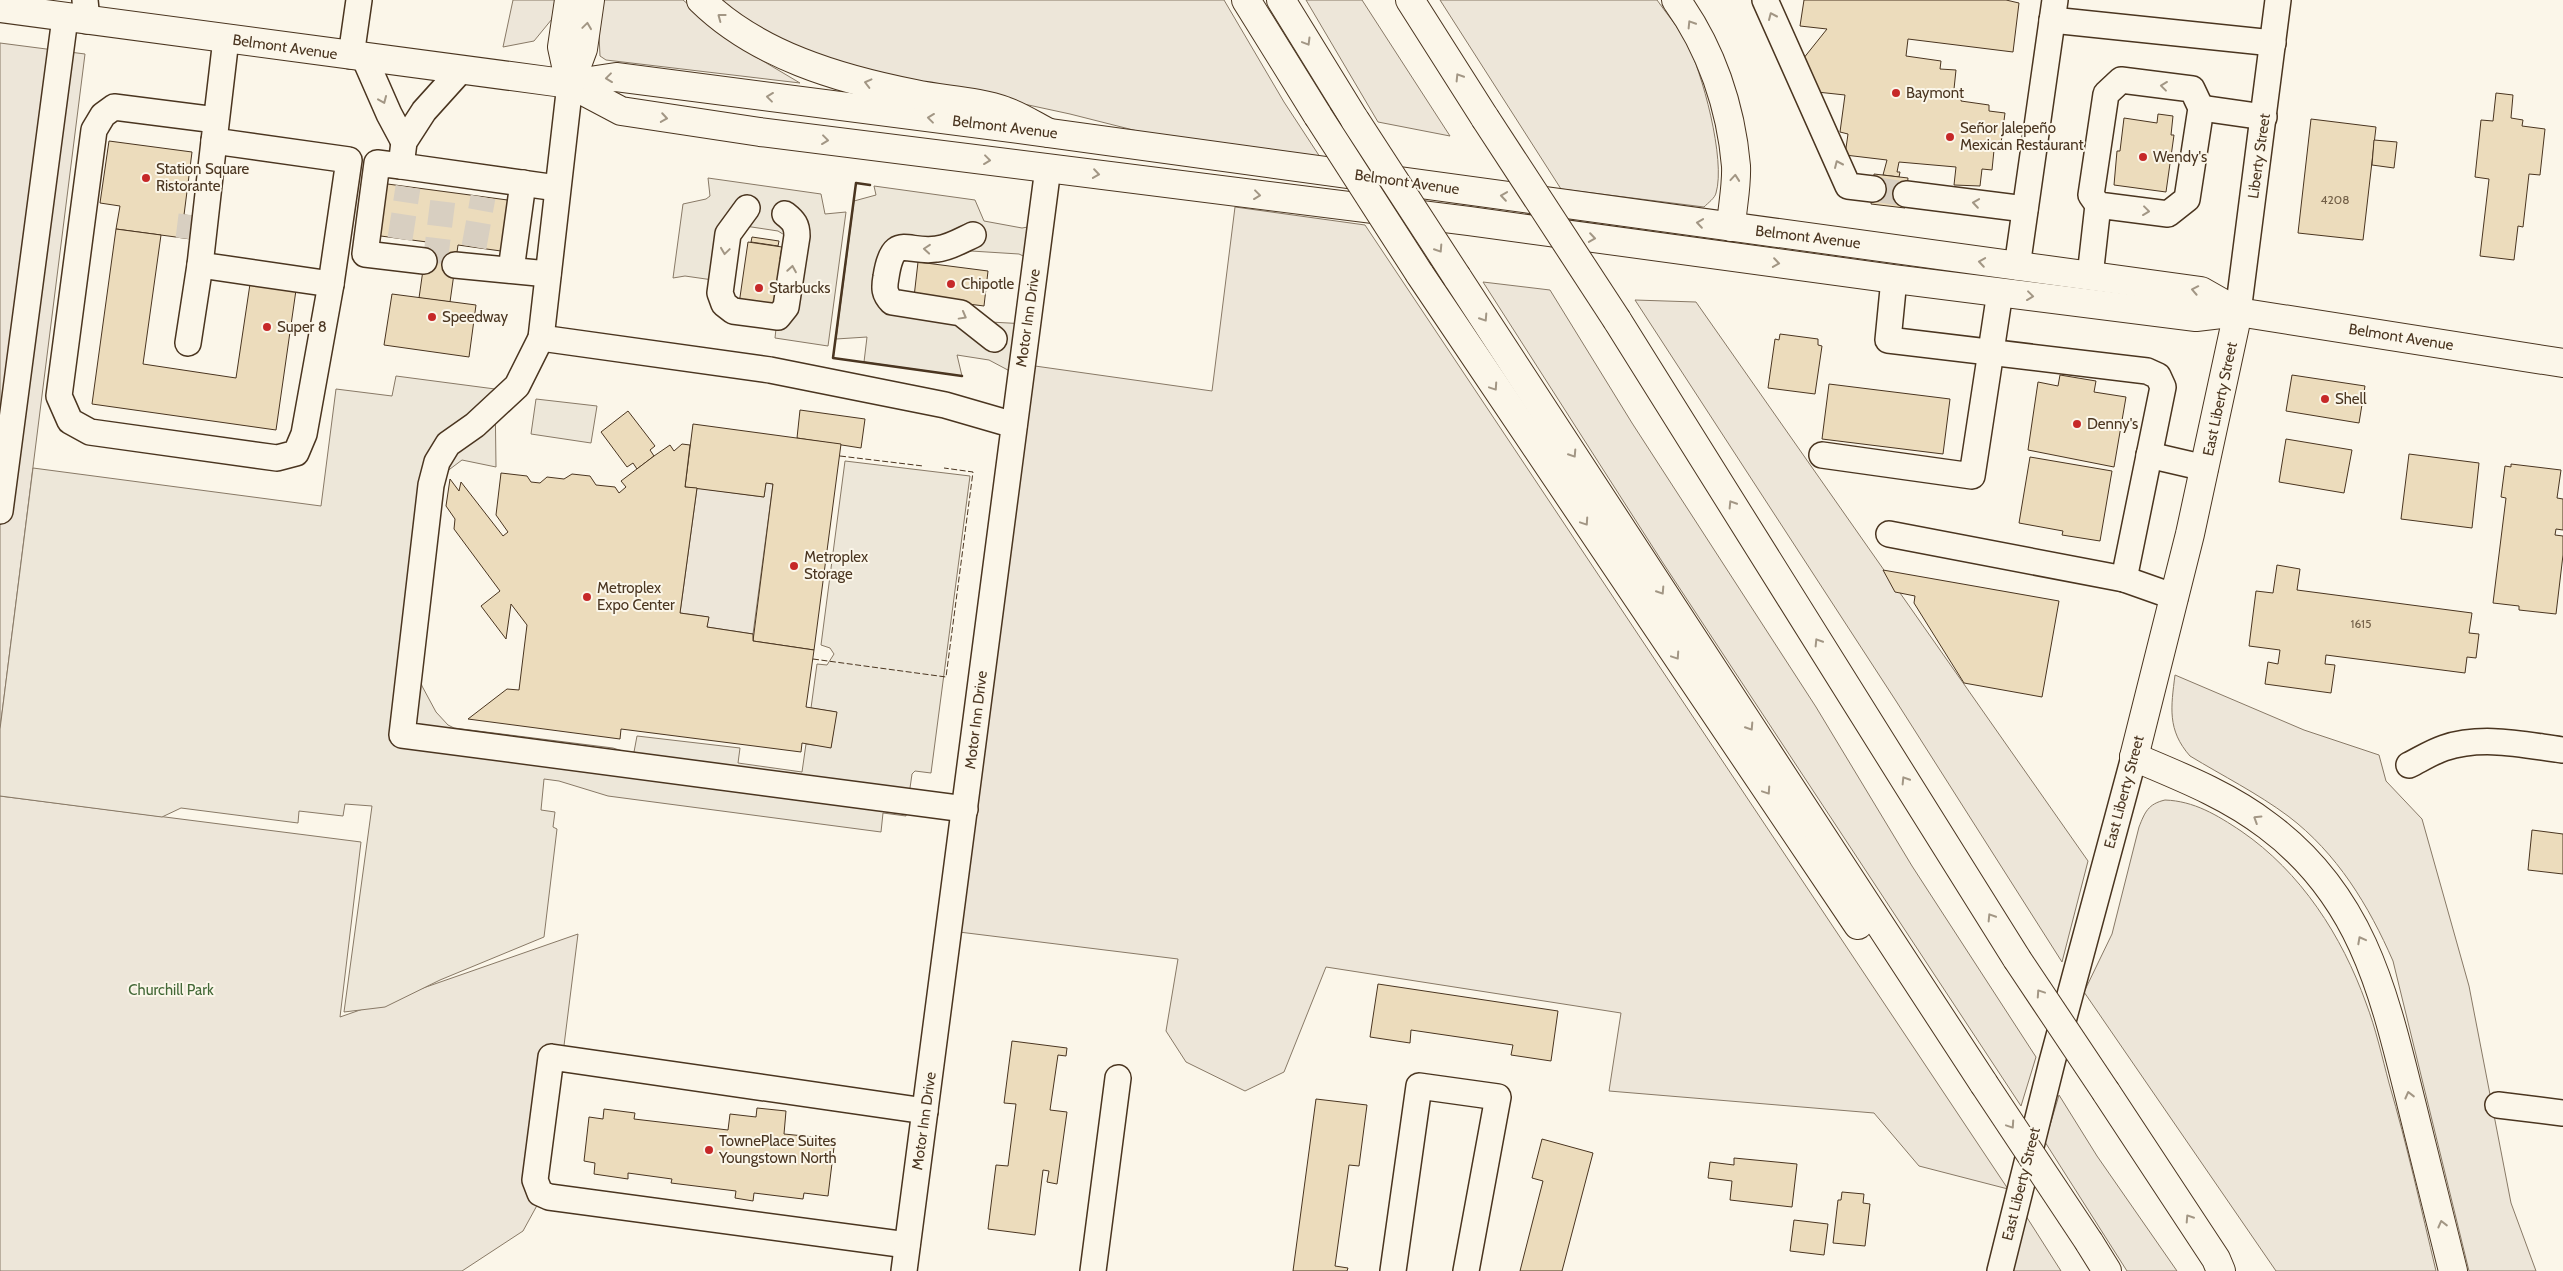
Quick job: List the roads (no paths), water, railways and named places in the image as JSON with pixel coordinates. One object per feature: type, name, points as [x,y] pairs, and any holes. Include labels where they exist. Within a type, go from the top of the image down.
[{"type":"main road","points":[[569,0],[562,47],[570,84]]},
{"type":"main road","points":[[570,84],[584,49],[590,0]]},
{"type":"main road","points":[[701,0],[741,32],[778,53],[846,77],[913,94],[1004,110],[1049,133]]},
{"type":"main road","points":[[1246,0],[1419,273],[1858,926],[1931,1004]]},
{"type":"main road","points":[[1281,0],[1355,120],[1457,278],[2107,1271]]},
{"type":"main road","points":[[1410,0],[1617,320],[2017,959],[2222,1267]]},
{"type":"main road","points":[[1676,0],[1711,60],[1726,108],[1736,168],[1727,257]]},
{"type":"main road","name":"Belmont Avenue","points":[[0,8],[64,10],[226,39],[570,84],[616,77],[1049,133],[2201,291],[2238,312]]},
{"type":"main road","name":"Belmont Avenue","points":[[570,84],[621,111],[760,132],[1469,221],[1727,257],[2196,317],[2238,312],[2563,363]]},
{"type":"main road","name":"East Liberty Street","points":[[2134,757],[2205,468],[2238,312]]},
{"type":"main road","points":[[2134,757],[2220,796],[2268,826],[2303,857],[2338,898],[2367,951],[2388,1010],[2454,1271]]},
{"type":"street","points":[[359,0],[357,56],[404,142],[407,173]]},
{"type":"street","points":[[1765,0],[1848,186],[1873,189]]},
{"type":"street","name":"Liberty Street","points":[[2238,312],[2278,0]]},
{"type":"street","points":[[0,511],[64,10]]},
{"type":"street","points":[[2016,267],[2054,10],[2273,43]]},
{"type":"street","points":[[188,343],[199,270],[226,39]]},
{"type":"street","points":[[404,142],[424,111],[461,70]]},
{"type":"street","points":[[2090,276],[2098,205],[2091,195],[2106,94],[2121,80],[2192,89],[2201,108],[2187,199],[2168,214],[2098,205]]},
{"type":"street","points":[[570,84],[541,338],[517,386],[475,425],[448,444],[437,462],[431,485],[402,735],[965,810]]},
{"type":"street","points":[[114,107],[348,160],[331,284],[304,434],[296,453],[277,458],[90,432],[70,421],[59,396],[94,130],[103,115],[114,107]]},
{"type":"street","points":[[2201,108],[2264,117]]},
{"type":"street","points":[[424,261],[399,248],[365,254],[377,163],[407,173],[445,182],[485,188],[523,183],[557,188]]},
{"type":"street","name":"Motor Inn Drive","points":[[904,1271],[1048,168]]},
{"type":"street","points":[[511,270],[523,183]]},
{"type":"street","points":[[208,190],[195,204],[189,227],[188,257],[199,270],[331,284]]},
{"type":"street","points":[[1906,194],[2025,209]]},
{"type":"street","points":[[747,208],[728,234],[720,288],[724,304],[737,313],[772,318],[778,316],[786,307],[797,227],[785,214]]},
{"type":"street","points":[[973,235],[936,250],[907,247],[898,249],[891,254],[888,262],[884,289],[886,296],[892,302],[961,313],[994,339]]},
{"type":"street","points":[[467,260],[511,270],[548,274]]},
{"type":"street","points":[[1894,279],[1888,340],[2147,372],[2158,376],[2163,387],[2124,579]]},
{"type":"street","points":[[1822,455],[1972,476],[2000,292]]},
{"type":"street","points":[[541,338],[770,370],[945,405],[1014,424]]},
{"type":"street","points":[[2149,455],[2205,468]]},
{"type":"street","points":[[1889,534],[2124,579],[2174,597]]},
{"type":"street","points":[[2409,764],[2444,748],[2473,742],[2491,741],[2563,750]]},
{"type":"street","name":"East Liberty Street","points":[[2000,1271],[2052,1062],[2134,757]]},
{"type":"street","points":[[907,1245],[548,1197],[540,1193],[535,1180],[551,1057],[925,1111]]},
{"type":"street","points":[[1093,1271],[1118,1078]]},
{"type":"street","points":[[1392,1271],[1419,1086],[1498,1097],[1466,1271]]},
{"type":"street","points":[[2498,1105],[2563,1113]]},
{"type":"tunnel","points":[[400,239],[408,187]]},
{"type":"tunnel","points":[[1873,189],[1906,194]]},
{"type":"tunnel","points":[[435,263],[444,191]]},
{"type":"tunnel","points":[[474,247],[483,197]]},
{"type":"tunnel","points":[[188,239],[191,215]]},
{"type":"place","name":"Baymont","points":[[1896,93]]},
{"type":"place","name":"Señor Jalepeño Mexican Restaurant","points":[[1950,137]]},
{"type":"place","name":"Wendy's","points":[[2143,157]]},
{"type":"place","name":"Station Square Ristorante","points":[[146,178]]},
{"type":"place","name":"Chipotle","points":[[951,284]]},
{"type":"place","name":"Starbucks","points":[[759,288]]},
{"type":"place","name":"Speedway","points":[[432,317]]},
{"type":"place","name":"Super 8","points":[[267,327]]},
{"type":"place","name":"Shell","points":[[2325,399]]},
{"type":"place","name":"Denny's","points":[[2077,424]]},
{"type":"place","name":"Metroplex Storage","points":[[794,566]]},
{"type":"place","name":"Metroplex Expo Center","points":[[587,597]]},
{"type":"place","name":"TownePlace Suites Youngstown North","points":[[709,1150]]},
{"type":"park label","name":"Churchill Park","points":[[171,990]]}]
